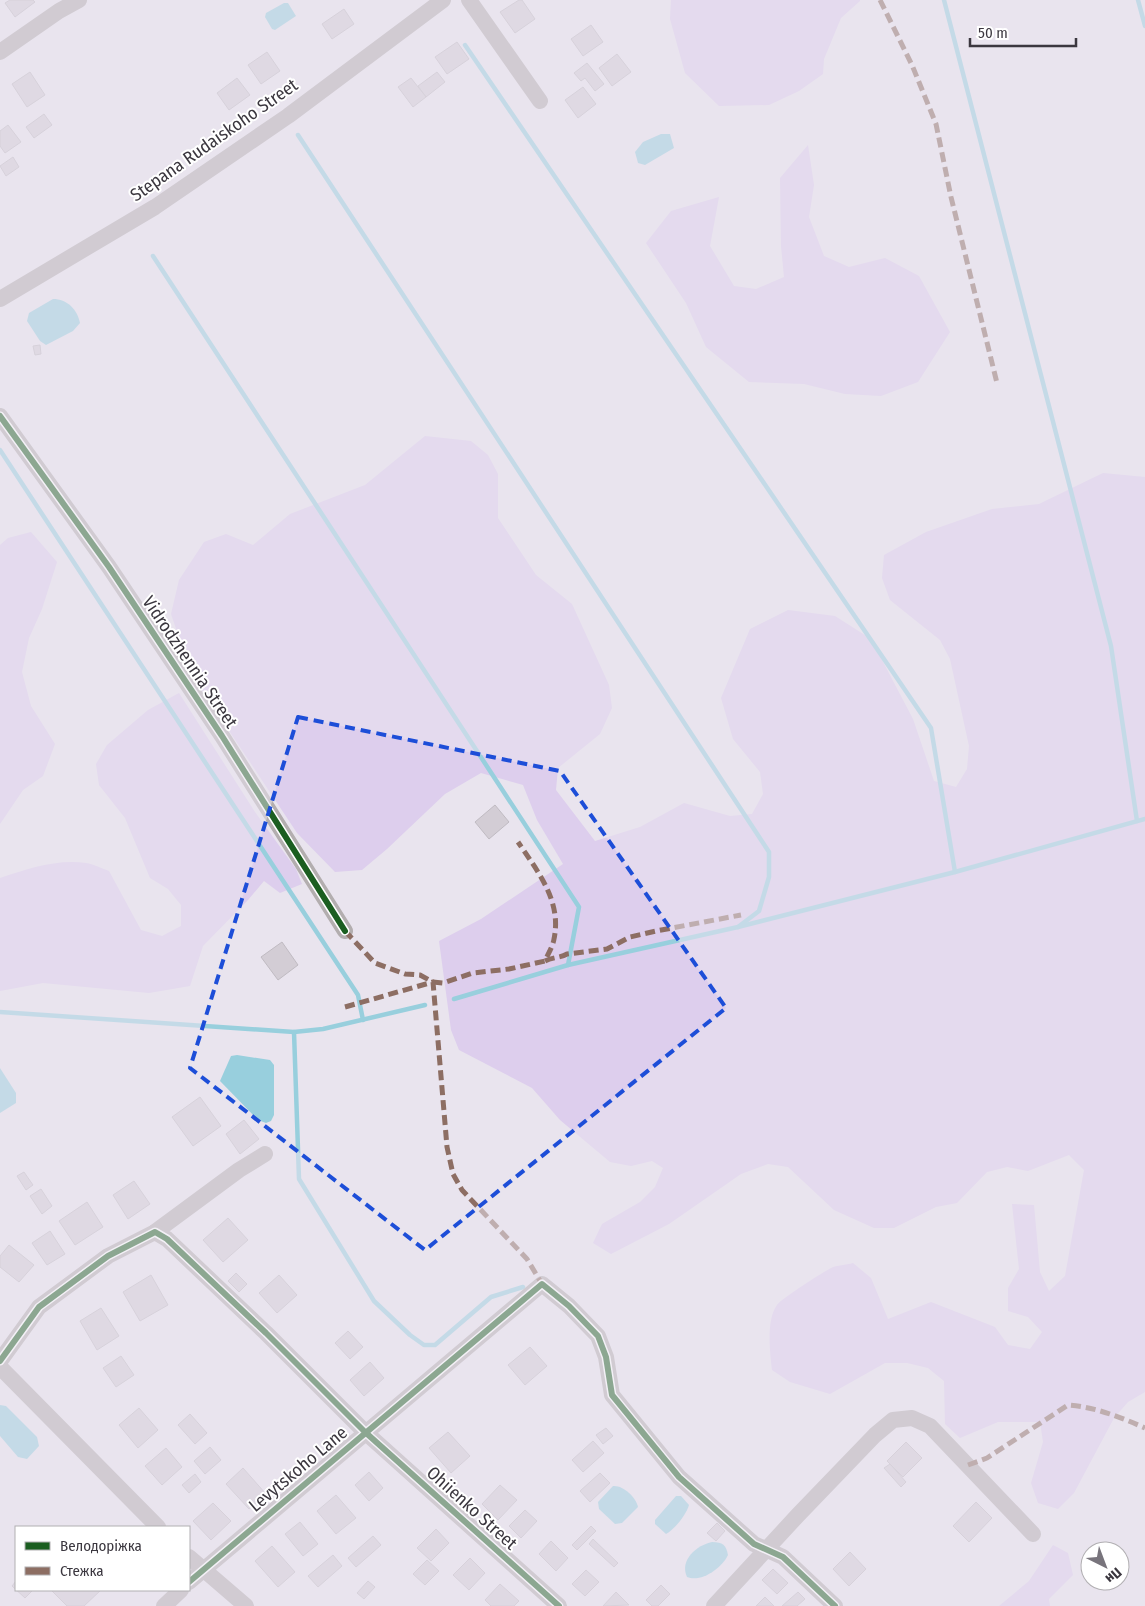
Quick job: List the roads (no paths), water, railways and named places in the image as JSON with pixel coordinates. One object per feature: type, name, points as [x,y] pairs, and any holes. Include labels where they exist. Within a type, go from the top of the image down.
[{"type":"street","points":[[0,52],[59,11],[79,0]]},
{"type":"street","name":"Stepana Rudaiskoho Street","points":[[0,299],[163,201],[288,116],[443,0]]},
{"type":"street","points":[[469,0],[540,101]]},
{"type":"street","name":"Vidrodzhennia Street","points":[[0,416],[109,567],[222,736],[345,931]]},
{"type":"street","points":[[0,1360],[39,1307],[108,1256],[155,1232],[265,1154]]},
{"type":"street","name":"Ohiienko Street","points":[[155,1232],[167,1239],[266,1333],[365,1432],[559,1606]]},
{"type":"street","name":"Levytskoho Lane","points":[[190,1581],[542,1284],[569,1306],[598,1336],[606,1357],[612,1395],[633,1423],[679,1477],[754,1544],[765,1550]]},
{"type":"street","points":[[0,1366],[157,1526]]},
{"type":"street","points":[[714,1606],[875,1434],[893,1420],[912,1418],[930,1426],[1033,1534]]},
{"type":"street","points":[[765,1550],[783,1557],[835,1606]]},
{"type":"street","points":[[190,1558],[246,1606]]},
{"type":"street","points":[[164,1606],[179,1591]]},
{"type":"water","points":[[284,3],[288,3],[296,16],[275,30],[272,29],[265,17],[266,13]]},
{"type":"water","points":[[661,134],[670,134],[674,148],[645,165],[638,163],[635,152],[643,142]]},
{"type":"water","points":[[53,299],[58,299],[71,306],[80,323],[73,331],[46,345],[40,341],[27,321],[29,313]]},
{"type":"water","points":[[237,1055],[270,1060],[274,1065],[274,1115],[271,1121],[266,1123],[258,1120],[220,1081],[231,1056]]},
{"type":"water","points":[[0,1068],[16,1093],[16,1103],[0,1113]]},
{"type":"water","points":[[0,1405],[6,1406],[37,1437],[39,1446],[27,1459],[18,1457],[0,1436]]},
{"type":"water","points":[[613,1486],[621,1487],[628,1492],[635,1499],[638,1507],[622,1523],[615,1524],[599,1509],[598,1502]]},
{"type":"water","points":[[676,1496],[681,1496],[689,1505],[680,1521],[666,1534],[655,1524],[655,1520]]},
{"type":"water","points":[[712,1542],[721,1543],[725,1546],[728,1555],[725,1560],[705,1576],[698,1578],[687,1577],[685,1565],[687,1559],[695,1550]]},
{"type":"waterway","points":[[944,0],[1111,646],[1137,821]]},
{"type":"waterway","points":[[1138,0],[1145,26]]},
{"type":"waterway","points":[[465,45],[931,728],[955,872]]},
{"type":"waterway","points":[[298,135],[769,852],[769,877],[759,911],[738,927]]},
{"type":"waterway","points":[[153,256],[579,907],[568,965]]},
{"type":"waterway","points":[[0,450],[358,995],[363,1020]]},
{"type":"waterway","points":[[454,999],[568,965],[738,927],[955,872],[1145,819]]},
{"type":"waterway","points":[[0,1012],[294,1032],[323,1029],[425,1005]]},
{"type":"waterway","points":[[294,1032],[299,1179],[374,1301],[410,1335],[424,1345],[435,1345],[491,1297],[523,1287]]}]
